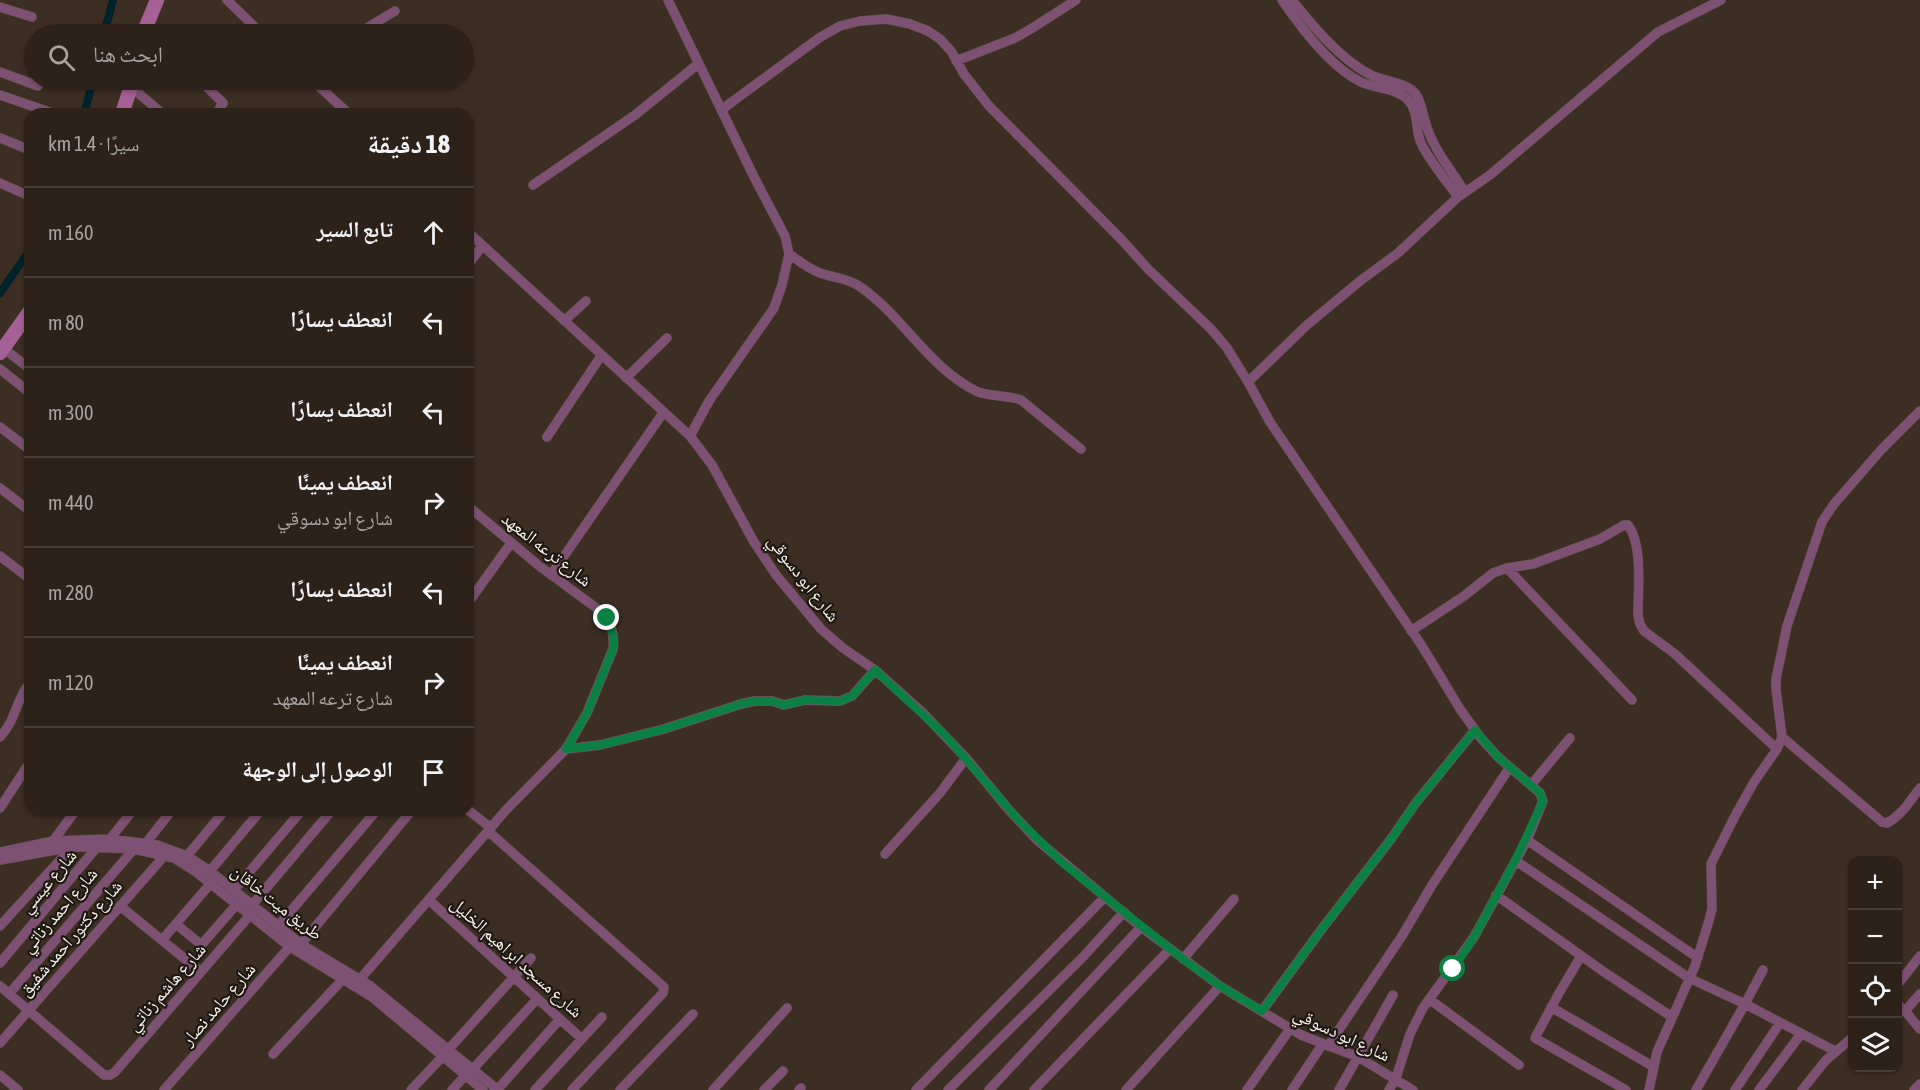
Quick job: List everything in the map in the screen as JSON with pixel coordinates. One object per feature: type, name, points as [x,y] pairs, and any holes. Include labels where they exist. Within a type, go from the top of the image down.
[{"type":"main road","points":[[150,24],[157,0]]},
{"type":"main road","points":[[124,108],[130,90]]},
{"type":"main road","points":[[2,351],[24,320]]},
{"type":"street","points":[[227,0],[252,24]]},
{"type":"street","points":[[668,0],[754,179],[785,236],[789,254],[774,308],[709,401],[690,436]]},
{"type":"street","points":[[956,61],[1015,38],[1076,0]]},
{"type":"street","points":[[1282,0],[1315,42],[1344,71],[1369,86],[1397,92],[1410,102],[1424,149],[1461,194]]},
{"type":"street","points":[[1292,0],[1336,48],[1362,70],[1405,86],[1414,92],[1433,142],[1461,194]]},
{"type":"street","points":[[1248,382],[1307,325],[1360,280],[1398,253],[1461,194],[1490,175],[1658,32],[1721,0]]},
{"type":"street","points":[[0,7],[32,17]]},
{"type":"street","points":[[374,24],[395,11]]},
{"type":"street","points":[[722,110],[819,38],[840,26],[860,21],[886,20],[910,24],[940,39],[951,51],[976,92],[989,106],[1148,269],[1211,329],[1227,348],[1270,422],[1475,730],[1498,757],[1540,793],[1543,801],[1527,840],[1466,952],[1429,999],[1410,1034],[1396,1078],[1389,1090]]},
{"type":"street","points":[[533,185],[635,115],[698,64]]},
{"type":"street","points":[[0,72],[24,81]]},
{"type":"street","points":[[139,90],[157,108]]},
{"type":"street","points":[[210,90],[222,101],[220,108]]},
{"type":"street","points":[[323,90],[342,108]]},
{"type":"street","points":[[0,95],[38,108]]},
{"type":"street","points":[[0,138],[24,148]]},
{"type":"street","points":[[0,183],[24,193]]},
{"type":"street","name":"شارع ابو دسوقي","points":[[474,238],[690,436],[708,459],[754,542],[776,575],[821,629],[833,641],[875,670],[922,713],[966,758],[1037,840],[1142,927],[1220,986],[1290,1029],[1358,1057],[1413,1090]]},
{"type":"street","points":[[474,257],[482,246]]},
{"type":"street","points":[[789,254],[818,272],[847,279],[871,294],[930,354],[966,385],[982,393],[1022,400],[1082,448]]},
{"type":"street","points":[[564,321],[586,301]]},
{"type":"street","points":[[626,378],[667,338]]},
{"type":"street","points":[[2,351],[24,365]]},
{"type":"street","points":[[547,437],[601,356]]},
{"type":"street","points":[[0,369],[24,388]]},
{"type":"street","points":[[1649,1090],[1657,1052],[1698,958],[1712,909],[1710,872],[1715,854],[1754,782],[1777,749],[1782,737],[1776,679],[1787,626],[1822,522],[1834,504],[1881,450],[1920,411]]},
{"type":"street","points":[[551,575],[663,413]]},
{"type":"street","points":[[0,427],[24,445]]},
{"type":"street","points":[[0,488],[24,506]]},
{"type":"street","name":"شارع ترعه المعهد","points":[[358,982],[524,790],[566,749],[587,713],[613,649],[614,638],[607,618],[474,511]]},
{"type":"street","points":[[1411,631],[1464,596],[1493,573],[1507,568],[1533,564],[1600,539],[1628,525],[1638,554],[1640,624],[1777,749]]},
{"type":"street","points":[[474,595],[511,543]]},
{"type":"street","points":[[0,556],[24,574]]},
{"type":"street","points":[[1507,568],[1632,700]]},
{"type":"street","points":[[566,749],[600,745],[755,701],[772,701],[784,705],[805,700],[840,701],[852,696],[875,670]]},
{"type":"street","points":[[0,737],[12,722],[24,692]]},
{"type":"street","points":[[1262,1011],[1415,804],[1475,730]]},
{"type":"street","points":[[1782,737],[1882,822],[1887,823],[1896,817],[1907,807],[1920,788]]},
{"type":"street","points":[[1531,785],[1570,738]]},
{"type":"street","points":[[885,854],[940,793],[966,758]]},
{"type":"street","points":[[1292,1090],[1402,936],[1432,885],[1510,767]]},
{"type":"street","points":[[0,808],[24,771]]},
{"type":"street","points":[[53,841],[72,816]]},
{"type":"street","points":[[110,839],[128,816]]},
{"type":"street","points":[[146,843],[167,816]]},
{"type":"street","points":[[187,856],[220,816]]},
{"type":"street","points":[[210,871],[256,816]]},
{"type":"street","points":[[234,890],[298,816]]},
{"type":"street","name":"شارع هاشم زناتي","points":[[29,1011],[104,1075],[115,1072],[201,972],[327,816]]},
{"type":"street","points":[[278,926],[372,816]]},
{"type":"street","name":"شارع حامد نصار","points":[[164,1090],[296,944],[406,816]]},
{"type":"street","points":[[474,816],[663,985],[665,990],[572,1090]]},
{"type":"street","name":"طريق ميت خاقان","points":[[0,852],[53,841],[110,839],[168,848],[187,856],[210,871],[234,890],[251,910],[343,979],[358,982]]},
{"type":"street","points":[[1527,840],[1698,958]]},
{"type":"street","points":[[0,926],[72,847]]},
{"type":"street","name":"طريق ميت خاقان","points":[[4,860],[72,847],[134,849],[165,855],[189,867],[237,904],[278,926],[296,944],[358,982],[372,997],[445,1053],[473,1069],[498,1090]]},
{"type":"street","name":"شارع عيسي","points":[[0,963],[97,847]]},
{"type":"street","name":"شارع احمد زناتي","points":[[9,994],[134,849]]},
{"type":"street","name":"شارع دكتور احمد شفيق","points":[[0,1043],[165,855]]},
{"type":"street","points":[[0,868],[4,860]]},
{"type":"street","points":[[1515,861],[1689,978],[1835,1051]]},
{"type":"street","points":[[162,940],[211,883]]},
{"type":"street","points":[[1497,895],[1581,956],[1672,1017]]},
{"type":"street","points":[[916,1090],[1106,897]]},
{"type":"street","points":[[1183,959],[1234,899]]},
{"type":"street","name":"شارع مسجد ابراهيم الخليل","points":[[429,900],[582,1039]]},
{"type":"street","points":[[176,924],[199,943],[203,943],[237,904]]},
{"type":"street","points":[[120,906],[201,972]]},
{"type":"street","points":[[948,1090],[1074,966],[1124,912]]},
{"type":"street","points":[[989,1090],[1142,927]]},
{"type":"street","points":[[1034,1090],[1170,949]]},
{"type":"street","points":[[1581,956],[1535,1035],[1536,1040],[1626,1090]]},
{"type":"street","points":[[1902,979],[1920,956]]},
{"type":"street","points":[[411,1090],[531,958]]},
{"type":"street","points":[[1696,1090],[1762,970]]},
{"type":"street","points":[[273,1054],[343,979]]},
{"type":"street","points":[[0,986],[29,1011]]},
{"type":"street","points":[[1126,1090],[1220,986]]},
{"type":"street","points":[[1902,1007],[1920,994]]},
{"type":"street","points":[[1339,1090],[1393,995]]},
{"type":"street","points":[[473,1069],[537,999]]},
{"type":"street","points":[[1429,999],[1519,1065]]},
{"type":"street","points":[[1551,1007],[1654,1066]]},
{"type":"street","points":[[713,1090],[787,1008]]},
{"type":"street","points":[[1902,1009],[1920,1029]]},
{"type":"street","points":[[620,1090],[693,1014]]},
{"type":"street","points":[[535,1090],[602,1017]]},
{"type":"street","points":[[498,1090],[560,1019]]},
{"type":"street","points":[[1735,1090],[1780,1023]]},
{"type":"street","points":[[1247,1090],[1290,1029]]},
{"type":"street","points":[[1759,1090],[1801,1034]]},
{"type":"street","points":[[1802,1090],[1835,1051],[1848,1041]]},
{"type":"street","name":"طريق ميت خاقان","points":[[445,1053],[465,1076],[482,1090]]},
{"type":"street","points":[[764,1090],[783,1071]]},
{"type":"street","points":[[0,1075],[18,1090]]},
{"type":"street","points":[[452,1090],[465,1076]]},
{"type":"street","points":[[1914,1090],[1920,1084]]},
{"type":"waterway","points":[[107,24],[113,0]]},
{"type":"waterway","points":[[86,108],[90,90]]},
{"type":"waterway","points":[[0,293],[24,259]]},
{"type":"route","points":[[607,618],[614,638],[613,649],[587,713],[566,749],[600,745],[664,729],[755,701],[764,700],[788,705],[800,700],[840,701],[852,696],[875,670],[946,736],[1009,810],[1064,864],[1183,959],[1220,986],[1262,1011],[1415,804],[1475,730],[1498,757],[1540,793],[1543,801],[1527,840],[1466,952],[1453,969]]}]
